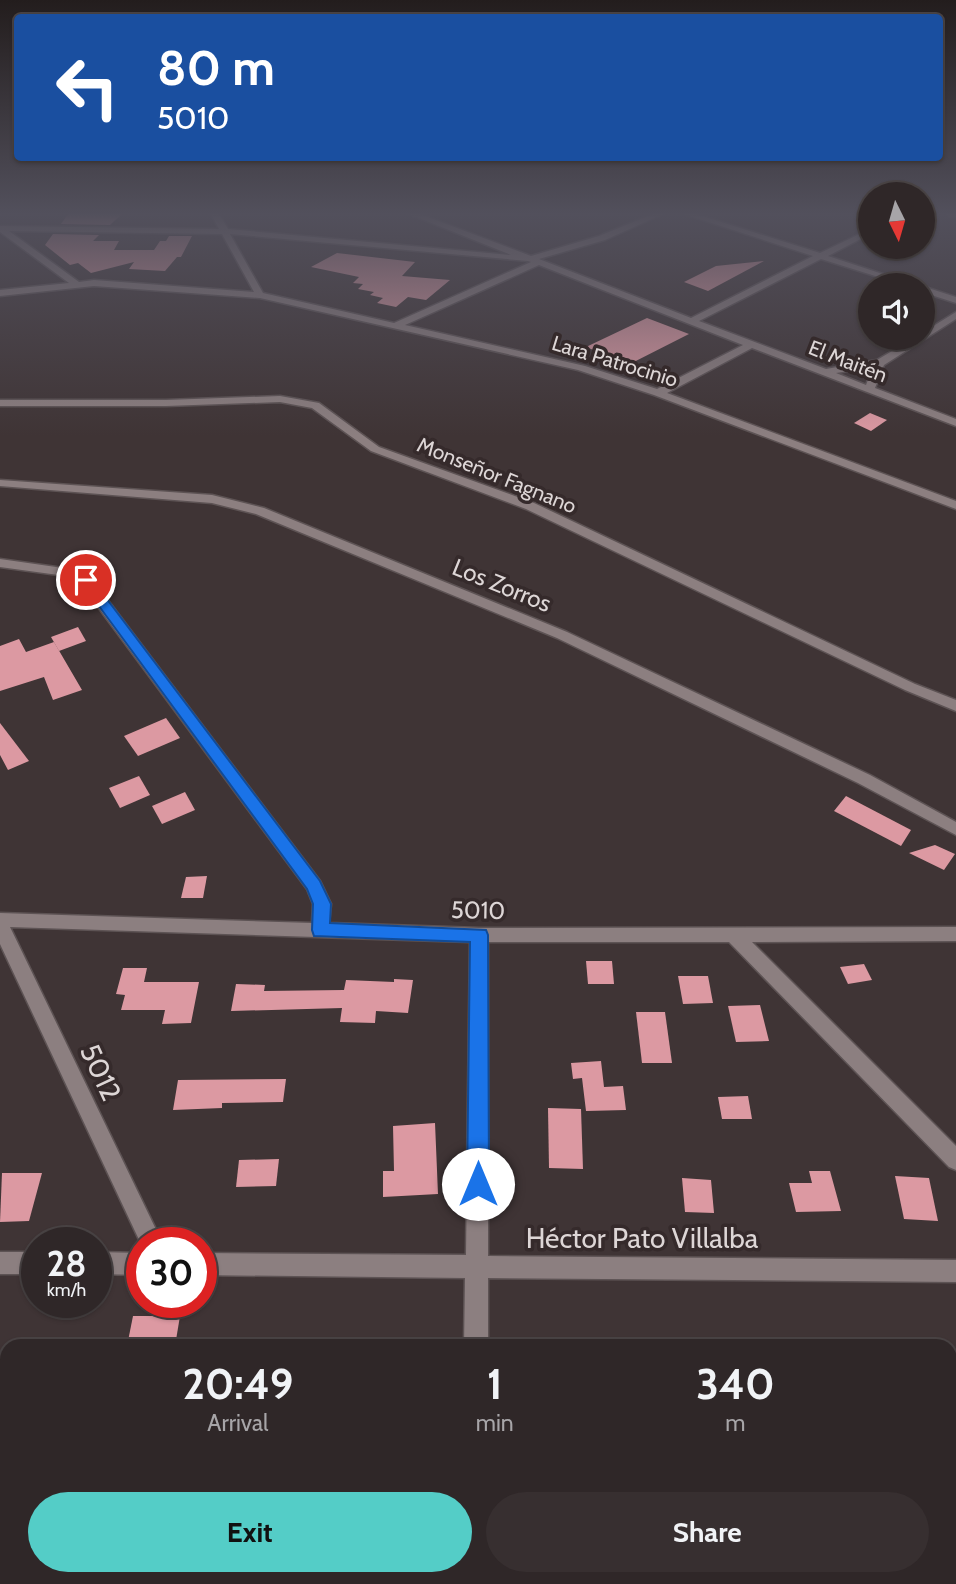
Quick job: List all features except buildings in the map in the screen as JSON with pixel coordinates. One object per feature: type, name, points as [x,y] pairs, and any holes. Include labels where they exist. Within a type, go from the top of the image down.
[{"type":"street","name":"Lara Patrocinio","points":[[0,293],[38,288]]},
{"type":"street","name":"Lara Patrocinio","points":[[151,288],[260,295],[581,368],[658,393],[956,505]]},
{"type":"street","points":[[256,288],[260,295]]},
{"type":"street","points":[[397,325],[476,288]]},
{"type":"street","name":"El Maitén","points":[[607,288],[956,423]]},
{"type":"street","points":[[692,321],[758,288]]},
{"type":"street","points":[[935,293],[956,300]]},
{"type":"street","points":[[935,328],[956,315]]},
{"type":"street","points":[[658,393],[752,344]]},
{"type":"street","points":[[824,372],[880,363],[900,350]]},
{"type":"street","points":[[869,390],[880,363]]},
{"type":"street","name":"Monseñor Fagnano","points":[[0,402],[166,403],[254,398],[315,405],[375,449],[530,506],[956,706]]},
{"type":"street","name":"Los Zorros","points":[[0,483],[212,499],[260,510],[562,635],[864,779],[956,829]]},
{"type":"street","points":[[0,563],[77,575],[86,580],[314,886],[322,904],[320,930]]},
{"type":"street","name":"5010","points":[[0,922],[480,935],[956,934]]},
{"type":"street","name":"5012","points":[[0,922],[144,1227]]},
{"type":"street","points":[[733,934],[956,1160]]},
{"type":"street","points":[[476,1339],[480,935]]},
{"type":"street","points":[[0,1263],[21,1263]]},
{"type":"street","name":"Héctor Pato Villalba","points":[[217,1264],[956,1270]]},
{"type":"route","points":[[86,580],[133,647],[314,886],[322,904],[320,930],[480,935],[478,1184]]}]
